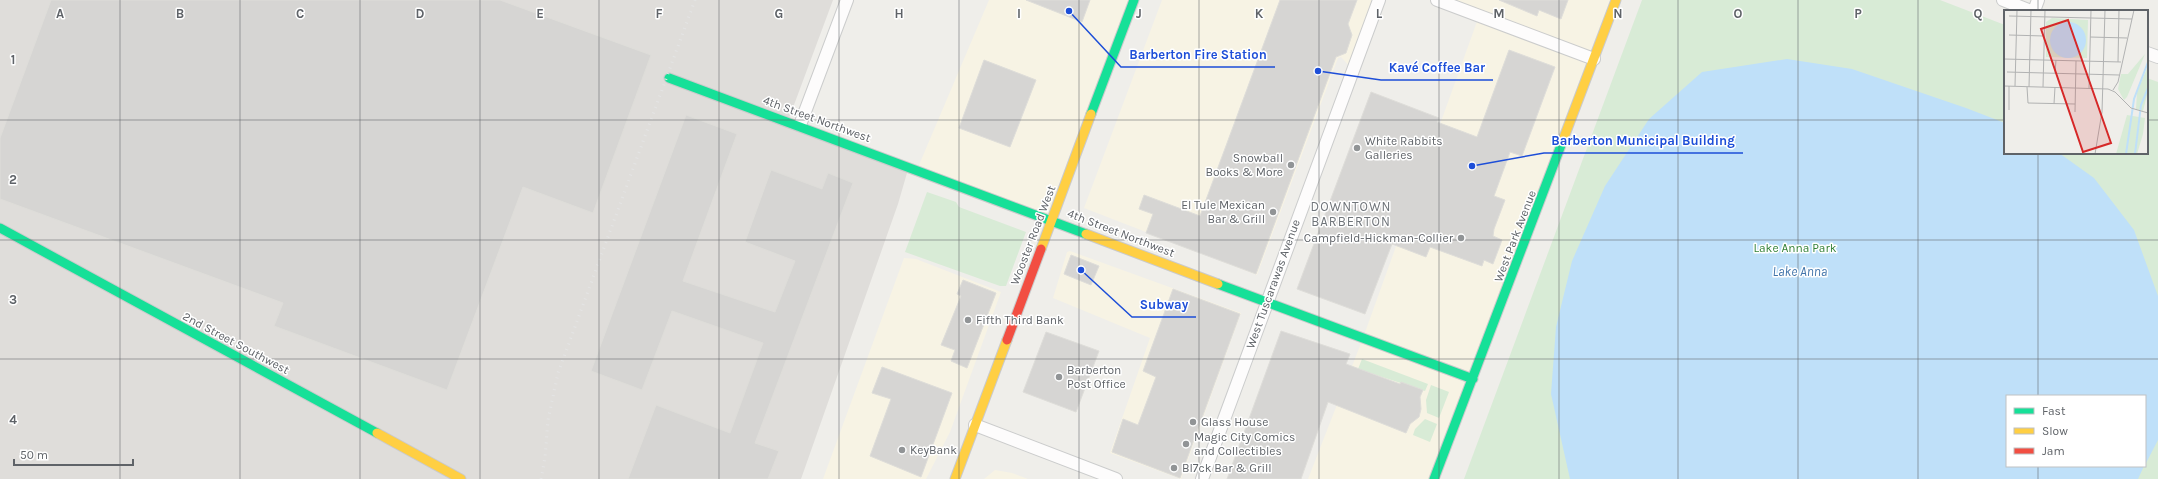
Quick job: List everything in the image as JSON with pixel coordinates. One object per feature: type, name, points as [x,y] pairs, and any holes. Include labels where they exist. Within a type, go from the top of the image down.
[{"type":"street","points":[[800,125],[847,0]]},
{"type":"street","name":"Wooster Road West","points":[[955,479],[1134,0]]},
{"type":"street","name":"West Tuscarawas Avenue","points":[[1202,479],[1266,302],[1380,0]]},
{"type":"street","points":[[1437,0],[1594,59]]},
{"type":"street","name":"West Park Avenue","points":[[1434,479],[1616,0]]},
{"type":"street","points":[[2002,0],[2029,10]]},
{"type":"street","points":[[2033,10],[2038,0]]},
{"type":"street","points":[[2148,53],[2158,57]]},
{"type":"street","name":"4th Street Northwest","points":[[669,78],[800,125],[1266,302],[1473,378]]},
{"type":"street","name":"2nd Street Southwest","points":[[0,228],[461,479]]},
{"type":"street","points":[[975,425],[1116,479]]},
{"type":"shaded area","points":[[0,0],[833,0],[788,121],[909,166],[898,204],[801,479],[0,479]]},
{"type":"shaded area","points":[[989,0],[1134,0],[1052,220],[919,165]]},
{"type":"shaded area","points":[[1162,0],[1380,0],[1353,70],[1341,57],[1338,58],[1257,275],[1084,208]]},
{"type":"shaded area","points":[[1437,0],[1616,0],[1434,479],[1308,479],[1363,338],[1479,16]]},
{"type":"shaded area","points":[[1070,251],[1241,313],[1181,479],[1110,453],[1150,338],[1053,298],[1067,252]]},
{"type":"shaded area","points":[[904,258],[916,259],[1001,292],[950,432],[926,479],[823,479]]},
{"type":"shaded area","points":[[995,470],[1012,473],[1028,479],[984,479]]},
{"type":"green space","name":"Lake Anna","points":[[1642,0],[1940,0],[2004,25],[2004,154],[2148,154],[2148,78],[2158,82],[2158,479],[1464,479]]},
{"type":"green space","points":[[927,192],[956,202],[959,207],[1026,232],[1006,286],[1000,286],[905,252]]},
{"type":"green space","points":[[1362,359],[1428,384],[1425,391],[1358,369]]},
{"type":"green space","points":[[1431,385],[1449,392],[1439,418],[1427,413],[1426,400]]},
{"type":"green space","points":[[1425,419],[1437,424],[1430,442],[1413,435],[1415,429]]},
{"type":"water","name":"Lake Anna","points":[[1787,59],[1852,69],[2004,123],[2004,154],[2060,154],[2094,178],[2134,230],[2158,296],[2158,440],[2146,463],[2146,395],[2006,395],[2006,467],[2144,467],[2138,479],[1570,479],[1551,394],[1556,327],[1572,261],[1605,186],[1649,119],[1702,72]]},
{"type":"building","points":[[51,0],[500,0],[651,55],[593,213],[523,187],[447,390],[274,326],[283,303],[0,199],[0,138]]},
{"type":"building","points":[[1026,0],[1090,0],[1082,22]]},
{"type":"building","points":[[1280,0],[1357,0],[1348,24],[1352,35],[1346,53],[1336,57],[1256,274],[1146,233],[1153,214],[1139,209],[1144,195],[1200,216]]},
{"type":"building","points":[[1499,0],[1568,0],[1561,19],[1539,10],[1537,16]]},
{"type":"building","points":[[1509,50],[1555,67],[1522,156],[1510,152],[1494,196],[1505,200],[1494,229],[1493,236],[1502,240],[1493,264],[1484,260],[1482,266],[1430,247],[1426,257],[1392,244],[1365,314],[1297,289],[1371,92],[1439,118],[1437,122],[1477,137]]},
{"type":"building","points":[[984,60],[1036,80],[1010,147],[959,128]]},
{"type":"building","points":[[686,115],[737,134],[683,281],[775,312],[795,261],[745,242],[771,170],[822,189],[828,173],[853,183],[755,443],[779,451],[768,479],[628,479],[656,405],[730,433],[763,343],[672,311],[642,390],[591,371]]},
{"type":"building","points":[[1071,255],[1099,266],[1091,285],[1064,274]]},
{"type":"building","name":"Fifth Third Bank","points":[[963,280],[996,293],[967,368],[951,361],[955,350],[941,345],[961,296],[957,294]]},
{"type":"building","points":[[1173,289],[1240,314],[1180,478],[1112,452],[1123,419],[1138,425],[1156,377],[1143,371]]},
{"type":"building","points":[[1281,331],[1350,354],[1346,364],[1400,384],[1401,382],[1423,390],[1420,397],[1421,409],[1419,417],[1410,424],[1406,433],[1328,402],[1301,479],[1227,479]]},
{"type":"building","name":"Barberton Post Office","points":[[1046,332],[1099,351],[1076,412],[1023,392]]},
{"type":"building","points":[[882,367],[952,393],[921,477],[870,456],[891,399],[872,393]]},
{"type":"railway","points":[[541,479],[545,458],[548,420],[558,373],[695,0]]},
{"type":"traffic: fast","points":[[1091,114],[1134,0]]},
{"type":"traffic: fast","points":[[669,78],[1086,234]]},
{"type":"traffic: fast","points":[[1434,479],[1563,140]]},
{"type":"traffic: fast","points":[[0,228],[377,433]]},
{"type":"traffic: fast","points":[[1218,284],[1473,379]]},
{"type":"traffic: slow","points":[[1563,140],[1616,0]]},
{"type":"traffic: slow","points":[[1041,249],[1091,114]]},
{"type":"traffic: slow","points":[[1086,234],[1218,284]]},
{"type":"traffic: slow","points":[[955,479],[1007,340]]},
{"type":"traffic: slow","points":[[377,433],[461,479]]},
{"type":"traffic: jam","points":[[1007,340],[1041,249]]},
{"type":"place","name":"Barberton Fire Station","points":[[1069,11]]},
{"type":"place","name":"Kavé Coffee Bar","points":[[1318,71]]},
{"type":"place","name":"White Rabbits Galleries","points":[[1357,148]]},
{"type":"place","name":"Snowball Books & More","points":[[1291,165]]},
{"type":"place","name":"Barberton Municipal Building","points":[[1472,166]]},
{"type":"place","name":"El Tule Mexican Bar & Grill","points":[[1273,212]]},
{"type":"place","name":"Campfield-Hickman-Collier","points":[[1461,238]]},
{"type":"place","name":"Subway","points":[[1081,270]]},
{"type":"place","name":"Fifth Third Bank","points":[[968,320]]},
{"type":"place","name":"Barberton Post Office","points":[[1059,377]]},
{"type":"place","name":"Glass House","points":[[1193,422]]},
{"type":"place","name":"Magic City Comics and Collectibles","points":[[1186,444]]},
{"type":"place","name":"KeyBank","points":[[902,450]]},
{"type":"place","name":"Bl7ck Bar & Grill","points":[[1174,468]]},
{"type":"district","name":"DOWNTOWN BARBERTON","points":[[1351,214]]},
{"type":"park label","name":"Lake Anna Park","points":[[1795,248]]}]
